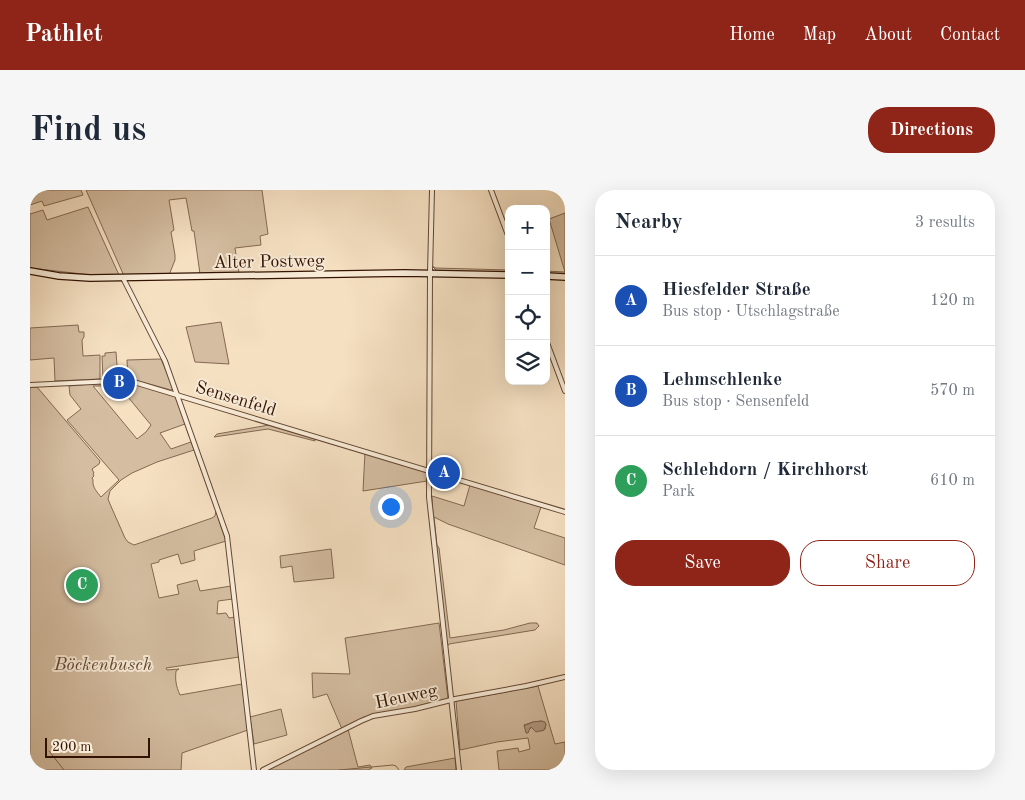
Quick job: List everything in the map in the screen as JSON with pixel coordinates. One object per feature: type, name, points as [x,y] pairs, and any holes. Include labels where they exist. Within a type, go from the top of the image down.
[{"type":"main road","name":"Alter Postweg","points":[[30,271],[78,278],[430,273],[505,275]]},
{"type":"main road","points":[[550,276],[565,277]]},
{"type":"street","points":[[432,190],[429,497],[459,770]]},
{"type":"street","points":[[491,190],[505,227]]},
{"type":"street","points":[[123,278],[165,361],[227,536],[254,770]]},
{"type":"street","points":[[550,351],[565,391]]},
{"type":"street","name":"Sensenfeld","points":[[30,385],[114,381],[137,383],[565,512]]},
{"type":"street","name":"Heuweg","points":[[263,770],[361,720],[373,716],[565,677]]},
{"type":"green space","points":[[30,190],[81,190],[83,195],[44,206],[42,201],[30,205]]},
{"type":"green space","points":[[86,190],[262,190],[268,234],[260,236],[261,245],[235,248],[239,273],[200,274],[194,231],[192,231],[186,198],[169,200],[174,230],[171,232],[175,260],[169,275],[124,276]]},
{"type":"green space","points":[[88,207],[119,275],[91,275],[30,268],[30,214],[43,210],[47,220]]},
{"type":"green space","points":[[565,213],[565,272],[550,222],[550,219]]},
{"type":"green space","points":[[432,266],[436,268],[505,270],[505,273],[438,271]]},
{"type":"green space","points":[[550,271],[565,272],[565,274],[550,274]]},
{"type":"green space","points":[[221,322],[229,364],[195,362],[186,327]]},
{"type":"green space","points":[[78,325],[79,332],[84,332],[82,340],[83,356],[100,355],[100,379],[55,381],[54,358],[30,360],[30,328]]},
{"type":"green space","points":[[116,352],[118,378],[103,379],[102,356],[105,356],[105,353]]},
{"type":"green space","points":[[161,359],[173,388],[171,390],[128,378],[127,360]]},
{"type":"green space","name":"Böckenbusch","points":[[129,383],[175,396],[190,434],[189,436],[185,424],[160,433],[171,449],[191,442],[220,517],[218,518],[226,541],[194,551],[195,560],[181,564],[178,554],[151,564],[159,598],[179,594],[177,585],[197,580],[200,591],[231,586],[233,599],[218,601],[217,614],[226,613],[229,618],[235,617],[239,657],[166,668],[167,670],[179,669],[176,671],[176,677],[180,695],[242,684],[248,730],[182,753],[181,770],[30,770],[30,387],[37,387],[100,461],[92,469],[94,476],[92,478],[94,487],[101,497],[119,480],[67,420],[81,409],[70,395],[69,386]],"holes":[[[93,386],[119,386],[151,425],[146,432],[137,439]],[[194,450],[216,511],[215,516],[134,545],[128,542],[108,499],[110,491],[121,480],[132,473],[157,462]]]},
{"type":"green space","points":[[269,425],[315,438],[315,441],[268,429],[214,437],[217,434]]},
{"type":"green space","points":[[365,452],[427,470],[427,481],[363,491]]},
{"type":"green space","points":[[470,485],[541,507],[534,528],[565,538],[565,565],[448,524],[434,517],[450,638],[504,630],[530,623],[537,623],[539,626],[535,630],[449,644],[447,647],[432,517],[432,496],[464,506]]},
{"type":"green space","points":[[331,549],[334,578],[294,582],[292,566],[281,568],[280,556]]},
{"type":"green space","points":[[439,623],[448,699],[364,717],[342,729],[327,694],[313,698],[312,673],[350,674],[345,638]]},
{"type":"green space","points":[[538,686],[555,744],[565,742],[565,770],[499,770],[497,751],[518,748],[519,752],[530,749],[528,738],[460,750],[456,701]],"holes":[[[541,721],[546,724],[545,729],[542,731],[532,727],[529,730],[524,725]]]},
{"type":"green space","points":[[281,709],[287,735],[254,744],[250,717]]},
{"type":"green space","points":[[348,729],[358,767],[370,765],[372,768],[368,770],[268,770]]},
{"type":"green space","points":[[455,758],[456,770],[404,770],[406,767]]},
{"type":"shaded area","points":[[542,721],[546,725],[544,730],[536,732],[531,727],[528,733],[526,733],[524,725]]},
{"type":"waterway","points":[[49,751],[64,770]]},
{"type":"waterway","points":[[339,770],[393,765],[399,770]]},
{"type":"place","name":"Lehmschlenke","points":[[119,383]]},
{"type":"place","name":"Hiesfelder Straße","points":[[444,473]]},
{"type":"place","name":"Schlehdorn / Kirchhorst","points":[[82,585]]}]
